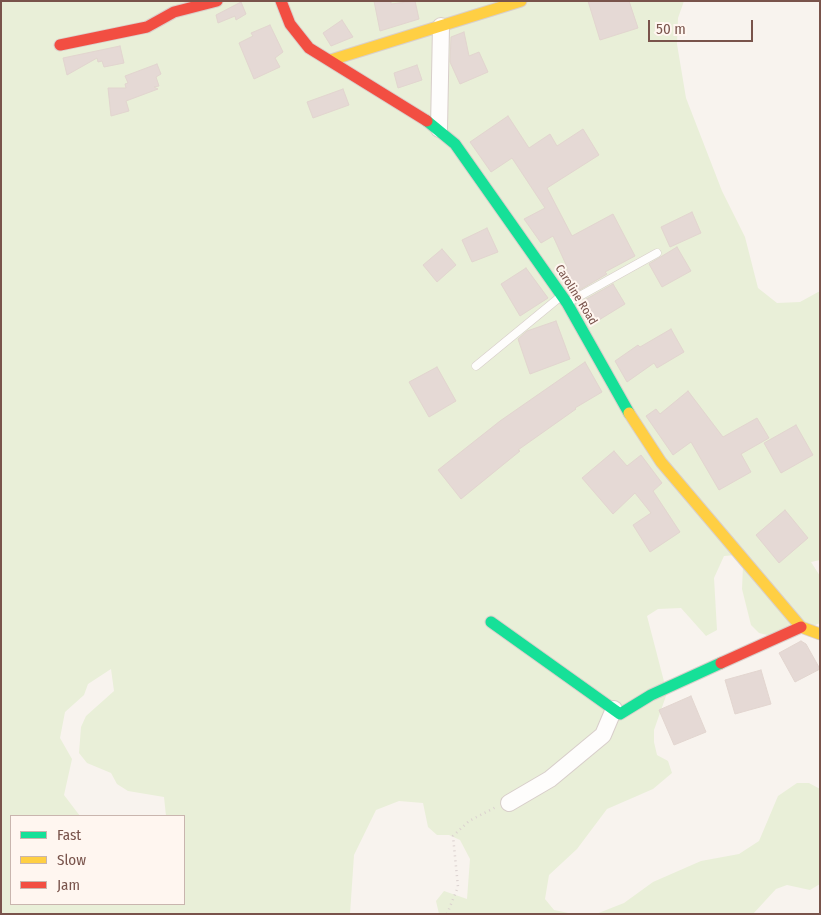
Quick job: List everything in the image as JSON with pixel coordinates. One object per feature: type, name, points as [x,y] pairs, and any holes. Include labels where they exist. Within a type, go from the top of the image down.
[{"type":"main road","points":[[60,45],[147,27],[174,12],[217,1]]},
{"type":"main road","name":"Caroline Road","points":[[281,1],[290,24],[309,48],[440,128],[455,144],[565,300],[631,416],[661,462],[801,628]]},
{"type":"main road","points":[[331,60],[521,1]]},
{"type":"main road","points":[[491,622],[620,714],[651,695],[801,628],[820,634]]},
{"type":"street","points":[[440,128],[441,26]]},
{"type":"street","points":[[509,803],[550,779],[603,735],[614,709]]},
{"type":"lane","points":[[476,366],[565,300],[656,253]]},
{"type":"path","points":[[447,914],[458,887],[453,836],[469,821],[492,808],[509,803]]},
{"type":"green space","points":[[1,1],[684,1],[678,18],[677,44],[686,98],[722,191],[745,237],[758,288],[777,303],[800,302],[820,291],[820,560],[811,562],[820,576],[820,623],[783,639],[759,633],[751,625],[742,589],[743,566],[736,555],[724,556],[714,578],[717,630],[706,636],[681,608],[658,609],[647,616],[667,693],[654,730],[654,742],[657,755],[668,761],[672,773],[653,789],[607,809],[577,849],[549,875],[545,899],[554,910],[573,914],[439,914],[436,901],[444,891],[467,899],[470,859],[460,840],[449,835],[437,835],[428,827],[423,803],[399,801],[376,810],[354,855],[350,914],[1,914]],"holes":[[[111,669],[114,691],[86,716],[81,727],[79,753],[87,763],[111,773],[117,784],[128,791],[164,797],[166,815],[185,815],[185,905],[10,905],[10,815],[79,815],[64,795],[72,759],[60,738],[65,712],[84,695],[88,684]]]},
{"type":"green space","points":[[797,783],[809,783],[820,789],[820,884],[810,890],[787,885],[776,889],[753,914],[596,914],[624,903],[653,882],[701,861],[739,854],[759,841],[778,796]]},
{"type":"building","points":[[374,1],[391,1],[391,4],[415,1],[419,19],[380,31]]},
{"type":"building","points":[[588,1],[629,1],[638,28],[600,40]]},
{"type":"building","points":[[241,2],[246,14],[236,20],[235,16],[218,23],[216,15]]},
{"type":"building","points":[[342,20],[353,37],[331,46],[323,33]]},
{"type":"building","points":[[270,25],[283,52],[275,58],[280,67],[254,79],[239,43],[253,36],[251,33]]},
{"type":"building","points":[[464,32],[469,56],[479,52],[488,72],[460,84],[450,62],[451,37]]},
{"type":"building","points":[[120,46],[124,63],[104,67],[102,61],[98,62],[97,58],[67,75],[63,58]]},
{"type":"building","points":[[157,64],[161,74],[156,77],[159,86],[154,87],[158,89],[126,101],[129,111],[111,116],[108,88],[126,88],[125,84],[128,83],[125,76]]},
{"type":"building","points":[[417,65],[422,80],[398,88],[394,73]]},
{"type":"building","points":[[343,89],[349,105],[313,118],[307,102]]},
{"type":"building","points":[[508,116],[529,148],[550,134],[557,146],[583,129],[599,155],[547,188],[572,236],[613,214],[635,256],[605,272],[607,274],[578,291],[566,270],[568,269],[553,236],[541,243],[524,219],[545,208],[512,158],[491,172],[470,142]]},
{"type":"building","points":[[692,212],[701,233],[670,247],[661,227]]},
{"type":"building","points":[[487,228],[498,252],[472,262],[462,240]]},
{"type":"building","points":[[677,247],[691,271],[662,287],[649,264]]},
{"type":"building","points":[[442,249],[456,265],[437,282],[423,265]]},
{"type":"building","points":[[526,268],[548,298],[520,316],[501,284]]},
{"type":"building","points":[[613,284],[625,304],[594,323],[581,302]]},
{"type":"building","points":[[556,321],[570,359],[530,374],[518,339],[527,331]]},
{"type":"building","points":[[671,329],[684,352],[657,368],[654,363],[627,382],[615,361],[638,345],[640,347]]},
{"type":"building","points":[[585,362],[602,392],[575,408],[518,450],[520,451],[461,499],[438,470],[500,421]]},
{"type":"building","points":[[437,367],[456,401],[429,417],[409,382]]},
{"type":"building","points":[[688,391],[723,437],[757,418],[769,438],[741,454],[751,472],[719,490],[691,442],[673,455],[646,416],[656,409],[660,414]]},
{"type":"building","points":[[796,425],[813,455],[781,473],[764,443]]},
{"type":"building","points":[[614,451],[627,466],[641,455],[662,483],[653,491],[680,532],[650,552],[633,525],[651,513],[635,493],[613,514],[582,478]]},
{"type":"building","points":[[785,510],[808,538],[779,563],[756,535]]},
{"type":"building","points":[[801,641],[806,644],[820,669],[795,682],[779,653]]},
{"type":"building","points":[[761,670],[771,704],[735,714],[725,680]]},
{"type":"building","points":[[691,696],[706,732],[674,745],[659,710]]},
{"type":"traffic: fast","points":[[427,121],[455,144],[567,303],[629,413]]},
{"type":"traffic: fast","points":[[491,622],[620,714],[651,695],[721,663]]},
{"type":"traffic: slow","points":[[331,60],[521,1]]},
{"type":"traffic: slow","points":[[629,413],[661,462],[801,627],[820,634]]},
{"type":"traffic: jam","points":[[60,45],[147,27],[174,12],[217,1]]},
{"type":"traffic: jam","points":[[281,1],[290,24],[309,48],[427,121]]},
{"type":"traffic: jam","points":[[721,663],[801,627]]}]
